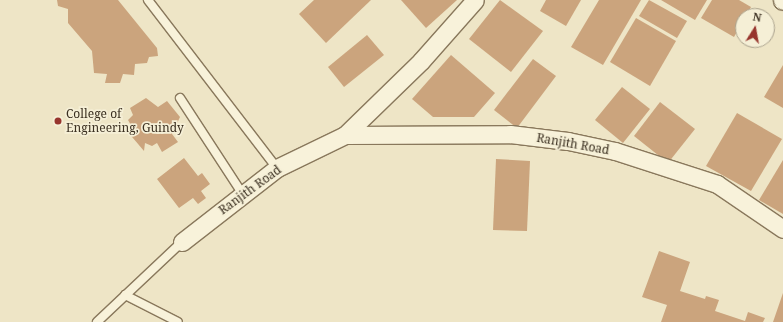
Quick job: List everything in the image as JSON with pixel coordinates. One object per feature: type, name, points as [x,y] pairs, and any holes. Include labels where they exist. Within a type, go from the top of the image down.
[{"type":"street","name":"Ranjith Road","points":[[182,242],[242,194],[278,168],[345,135],[421,61],[475,0]]},
{"type":"street","name":"Ranjith Road","points":[[345,135],[502,134],[568,141],[616,152],[711,182],[783,229]]},
{"type":"lane","points":[[148,0],[278,168]]},
{"type":"lane","points":[[180,98],[242,194]]},
{"type":"lane","points":[[97,322],[182,242]]},
{"type":"lane","points":[[125,295],[178,322]]},
{"type":"building","points":[[57,0],[118,0],[157,48],[158,56],[149,57],[147,63],[135,64],[134,75],[123,74],[120,83],[105,83],[107,74],[94,73],[92,51],[68,23],[68,9],[58,6]]},
{"type":"building","points":[[314,0],[371,0],[326,43],[299,14]]},
{"type":"building","points":[[401,0],[457,0],[426,28]]},
{"type":"building","points":[[500,0],[543,31],[511,72],[469,39]]},
{"type":"building","points":[[546,0],[581,0],[566,26],[540,11]]},
{"type":"building","points":[[599,0],[641,0],[603,65],[571,47]]},
{"type":"building","points":[[649,0],[687,21],[677,38],[639,16]]},
{"type":"building","points":[[661,0],[707,0],[695,20]]},
{"type":"building","points":[[712,0],[739,0],[751,7],[735,8],[734,37],[701,18]]},
{"type":"building","points":[[636,18],[676,41],[650,86],[610,62]]},
{"type":"building","points":[[367,35],[384,55],[344,87],[328,67]]},
{"type":"building","points":[[451,55],[495,93],[474,117],[433,117],[412,99]]},
{"type":"building","points":[[533,59],[556,76],[517,128],[494,110]]},
{"type":"building","points":[[783,65],[783,108],[764,97]]},
{"type":"building","points":[[622,87],[650,109],[623,143],[595,120]]},
{"type":"building","points":[[146,98],[158,107],[167,101],[180,117],[172,134],[178,142],[162,152],[157,143],[152,146],[145,143],[144,151],[127,131],[132,127],[128,120],[133,115],[130,108]]},
{"type":"building","points":[[660,102],[695,129],[668,163],[634,136]]},
{"type":"building","points":[[737,113],[782,139],[751,191],[706,166]]},
{"type":"building","points":[[184,158],[198,176],[202,173],[210,184],[201,191],[206,198],[198,204],[193,198],[179,208],[157,179]]},
{"type":"building","points":[[496,159],[530,161],[527,231],[493,230]]},
{"type":"building","points":[[783,160],[783,214],[759,200]]},
{"type":"building","points":[[659,251],[690,262],[680,291],[705,299],[706,296],[719,300],[715,311],[745,321],[748,312],[765,318],[763,322],[661,322],[667,305],[642,297]]},
{"type":"building","points":[[783,293],[783,322],[773,322]]},
{"type":"place","name":"College of Engineering, Guindy","points":[[58,121]]}]
